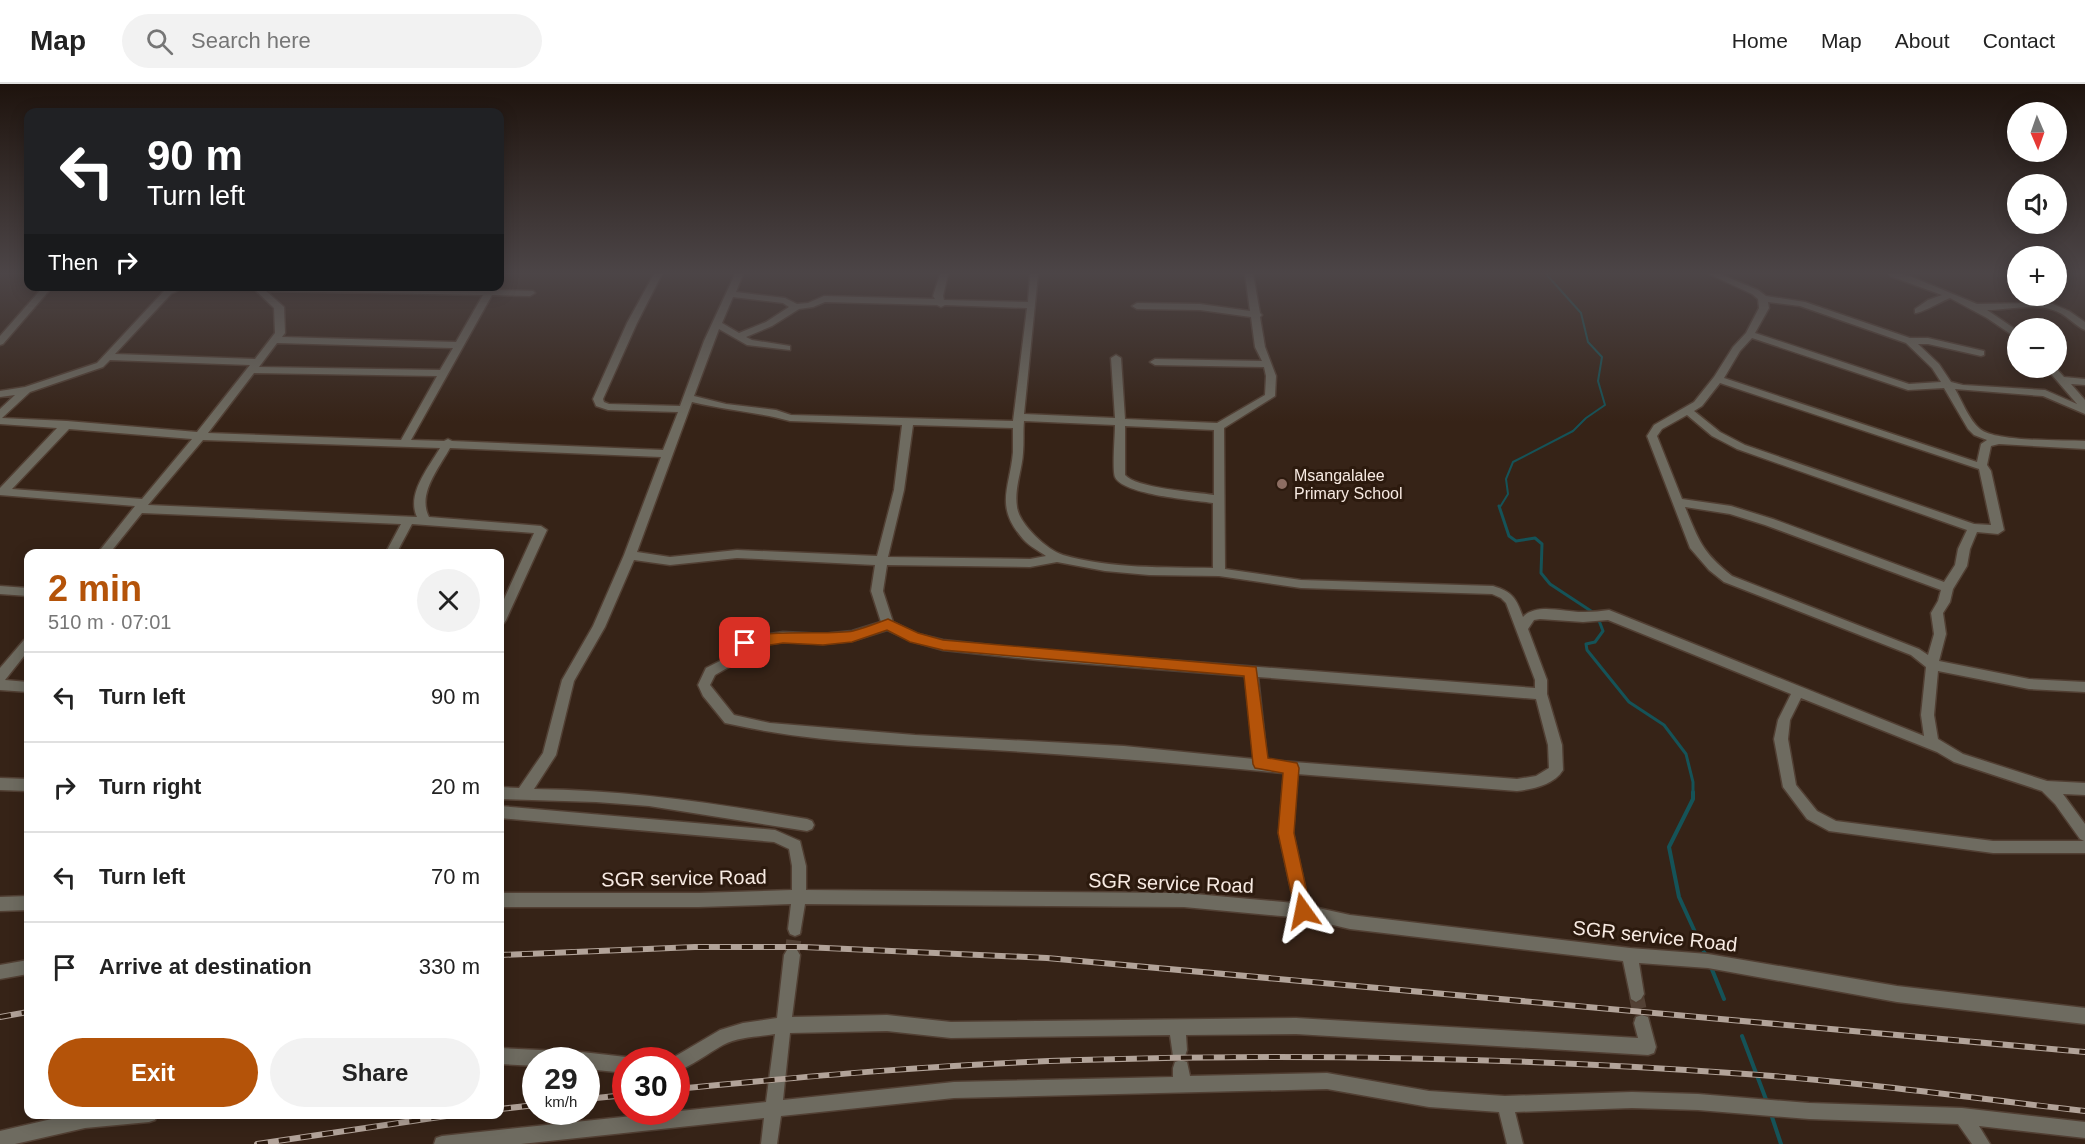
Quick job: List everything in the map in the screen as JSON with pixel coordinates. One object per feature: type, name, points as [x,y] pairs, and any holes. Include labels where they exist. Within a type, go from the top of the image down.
[{"type":"street","points":[[0,342],[16,323]]},
{"type":"street","points":[[2,393],[26,390],[93,368],[109,357],[137,323]]},
{"type":"street","points":[[106,549],[200,436],[280,333],[280,323]]},
{"type":"street","points":[[405,442],[471,323]]},
{"type":"street","points":[[632,323],[598,399],[600,404],[608,407],[686,403],[776,413],[790,418],[1120,422],[1219,427],[1270,396],[1271,376],[1260,346],[1258,323]]},
{"type":"street","points":[[739,336],[770,323]]},
{"type":"street","points":[[1030,323],[1018,421],[1018,453],[1011,486],[1012,514],[1028,537],[1057,558]]},
{"type":"street","points":[[1756,323],[1698,404],[1658,427],[1652,436],[1696,548],[1713,567],[1728,579],[1747,588],[1915,652],[1932,664],[2028,684],[2085,687]]},
{"type":"street","points":[[1856,323],[1909,341],[1928,341],[1981,353]]},
{"type":"street","points":[[522,795],[549,755],[568,680],[599,627],[630,555],[717,324],[750,343],[786,348]]},
{"type":"street","points":[[1750,334],[1879,375],[1898,384],[1921,387],[1949,385],[1963,388],[2045,393],[2085,411]]},
{"type":"street","points":[[273,340],[459,345]]},
{"type":"street","points":[[1909,341],[1936,366],[1972,427],[1978,433],[1998,440],[2085,446]]},
{"type":"street","points":[[109,357],[254,366],[443,373]]},
{"type":"street","points":[[1116,358],[1120,422],[1120,476],[1126,483],[1142,488],[1218,500]]},
{"type":"street","points":[[1155,362],[1268,364]]},
{"type":"street","points":[[2061,378],[2085,406]]},
{"type":"street","points":[[1687,410],[1716,434],[1741,447],[1973,528],[1998,530],[1986,471],[1982,466],[1973,465],[1718,379]]},
{"type":"street","points":[[2067,384],[2085,382]]},
{"type":"street","points":[[2052,396],[2062,396],[2067,384]]},
{"type":"street","points":[[0,415],[26,390]]},
{"type":"street","points":[[0,421],[67,424],[146,433],[200,436],[405,442],[668,454]]},
{"type":"street","points":[[888,625],[877,591],[884,549],[899,490],[908,421]]},
{"type":"street","points":[[67,424],[3,492],[142,506],[409,520],[541,530],[504,609]]},
{"type":"street","points":[[1219,427],[1219,572]]},
{"type":"street","points":[[1982,466],[1986,444],[1998,440]]},
{"type":"street","points":[[425,521],[420,514],[418,503],[425,483],[448,444]]},
{"type":"street","points":[[1678,502],[1731,510],[1769,522],[1947,588]]},
{"type":"street","points":[[393,549],[409,520]]},
{"type":"street","points":[[1940,748],[1933,743],[1926,725],[1933,683],[1932,664],[1940,634],[1937,613],[1944,602],[1947,588],[1961,566],[1964,549],[1973,528]]},
{"type":"street","points":[[630,555],[670,561],[736,554],[883,561],[1030,563],[1057,558],[1105,567],[1149,571],[1219,572],[1301,584],[1493,590],[1505,594],[1511,600],[1541,680],[1541,694],[1555,745],[1556,770],[1548,778],[1530,784],[1497,784],[1217,762],[1124,752],[915,740],[770,728],[730,719],[707,692],[704,685],[710,672],[730,661],[745,643],[783,637],[823,639],[852,636],[888,625],[915,638],[943,645],[1541,694]]},
{"type":"street","points":[[0,590],[24,592]]},
{"type":"street","points":[[1521,628],[1530,617],[1540,614],[1604,616],[1628,621],[1940,748],[1959,758],[2047,787],[2085,789]]},
{"type":"street","points":[[0,677],[24,648]]},
{"type":"street","points":[[1251,671],[1261,764]]},
{"type":"street","points":[[0,685],[24,687]]},
{"type":"street","points":[[1798,692],[1784,720],[1781,739],[1790,787],[1812,815],[1834,827],[1993,847],[2085,848]]},
{"type":"street","points":[[1291,768],[1286,833],[1303,911]]},
{"type":"street","points":[[0,784],[24,785]]},
{"type":"street","points":[[2047,787],[2060,800],[2085,835]]},
{"type":"street","points":[[504,793],[596,796],[724,810],[807,825]]},
{"type":"street","points":[[504,812],[775,836],[795,845],[800,859],[795,929]]},
{"type":"street","name":"SGR service Road","points":[[504,900],[699,900],[799,897],[1184,900],[1303,911],[1350,922],[1630,955],[1708,961],[1897,994],[2085,1016]]},
{"type":"street","points":[[0,904],[24,903]]},
{"type":"street","points":[[769,1144],[792,955]]},
{"type":"street","points":[[1630,955],[1636,994]]},
{"type":"street","points":[[0,972],[24,968]]},
{"type":"street","points":[[690,1058],[720,1038],[743,1031],[783,1025],[887,1023],[963,1030],[1296,1026],[1648,1047],[1642,1023]]},
{"type":"street","points":[[1177,1028],[1179,1050]]},
{"type":"street","points":[[504,1056],[522,1057]]},
{"type":"street","points":[[442,1144],[954,1090],[1181,1076],[1327,1081],[1428,1099],[1504,1104],[1632,1100],[1698,1102],[1809,1112],[1962,1116],[2085,1130]]},
{"type":"street","points":[[1504,1104],[1515,1144]]},
{"type":"street","points":[[1962,1116],[1982,1144]]},
{"type":"street","points":[[0,1139],[96,1119]]},
{"type":"waterway","points":[[1500,507],[1508,494],[1506,479],[1513,462],[1573,431],[1586,418],[1605,405],[1598,381],[1602,357],[1588,342],[1584,323]]},
{"type":"waterway","points":[[1499,506],[1509,536],[1516,541],[1535,538],[1542,544],[1541,573],[1550,584],[1594,613]]},
{"type":"waterway","points":[[1598,618],[1603,631],[1595,642],[1586,644],[1587,650],[1629,702],[1664,725],[1686,754],[1693,782],[1693,799],[1669,847],[1679,897],[1706,956]]},
{"type":"waterway","points":[[1711,967],[1724,999]]},
{"type":"waterway","points":[[1742,1036],[1767,1102]]},
{"type":"waterway","points":[[1771,1114],[1781,1144]]},
{"type":"tunnel","points":[[792,955],[795,929]]},
{"type":"tunnel","points":[[1636,994],[1642,1023]]},
{"type":"railway","points":[[504,955],[695,947],[804,947],[1047,958],[2085,1052]]},
{"type":"railway","points":[[0,1017],[24,1013]]},
{"type":"railway","points":[[690,1088],[979,1064],[1163,1058],[1413,1058],[1580,1064],[1789,1077],[2085,1111]]},
{"type":"railway","points":[[600,1098],[612,1096]]},
{"type":"railway","points":[[504,1109],[522,1107]]},
{"type":"railway","points":[[257,1144],[426,1119]]},
{"type":"place","name":"Msangalalee Primary School","points":[[1282,484]]},
{"type":"route","points":[[745,643],[783,637],[823,639],[852,636],[888,625],[915,638],[943,645],[1038,655],[1251,671],[1261,764],[1291,768],[1286,833],[1303,911]]}]
